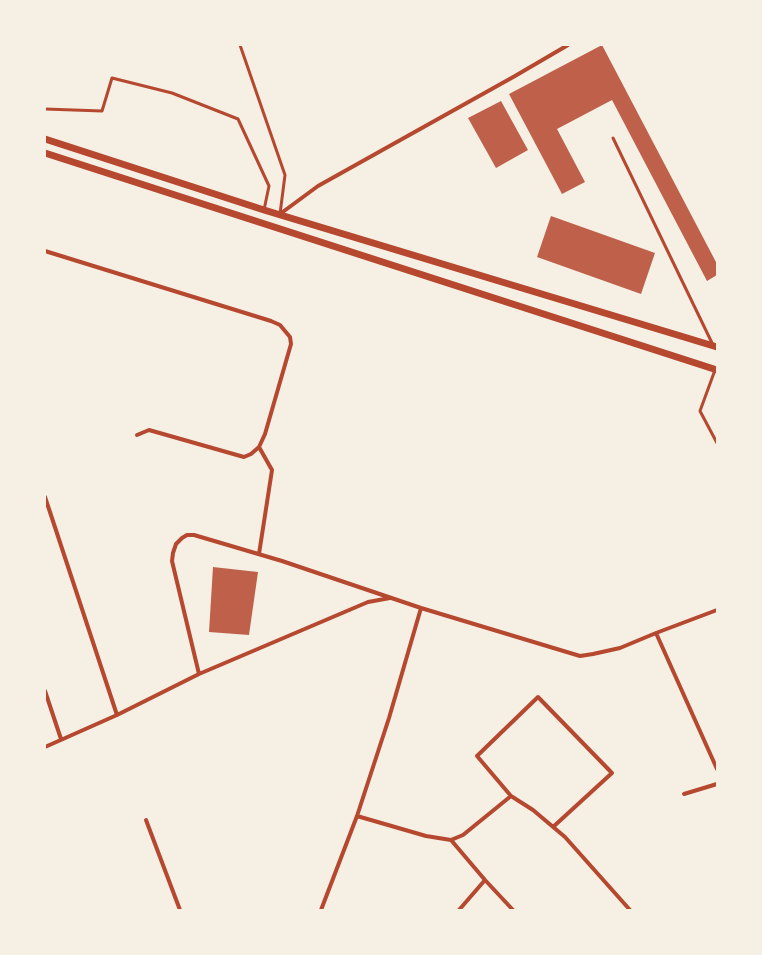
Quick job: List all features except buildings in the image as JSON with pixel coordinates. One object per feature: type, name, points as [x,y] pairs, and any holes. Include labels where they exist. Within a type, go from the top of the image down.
[{"type":"street","points":[[280,214],[318,186],[568,45]]},
{"type":"street","points":[[45,139],[264,210],[715,347]]},
{"type":"street","points":[[45,153],[716,370]]},
{"type":"street","points":[[45,251],[271,321],[280,325],[290,337],[291,344],[265,434],[259,448],[251,454],[244,457],[149,430],[137,435]]},
{"type":"street","points":[[259,448],[272,470],[259,554]]},
{"type":"street","points":[[45,497],[116,716]]},
{"type":"street","points":[[199,674],[172,561],[176,544],[182,538],[194,535],[282,561],[421,608],[580,656],[620,648],[717,610]]},
{"type":"street","points":[[45,747],[116,716],[199,674],[368,602],[390,598]]},
{"type":"street","points":[[321,910],[357,816],[389,718],[421,608]]},
{"type":"street","points":[[656,633],[717,769]]},
{"type":"street","points":[[45,691],[61,739]]},
{"type":"street","points":[[553,827],[612,773],[538,697],[477,756],[511,796],[533,810],[553,827],[565,837],[630,910]]},
{"type":"street","points":[[684,794],[717,784]]},
{"type":"street","points":[[357,816],[426,836],[451,840],[463,835],[511,796]]},
{"type":"street","points":[[146,820],[180,910]]},
{"type":"street","points":[[451,840],[513,910]]},
{"type":"street","points":[[459,910],[485,880]]},
{"type":"lane","points":[[240,45],[284,175],[280,214]]},
{"type":"lane","points":[[45,109],[102,112],[112,78],[172,93],[238,119],[269,186],[264,210]]},
{"type":"lane","points":[[613,138],[715,347]]},
{"type":"lane","points":[[716,370],[700,410],[717,443]]}]
